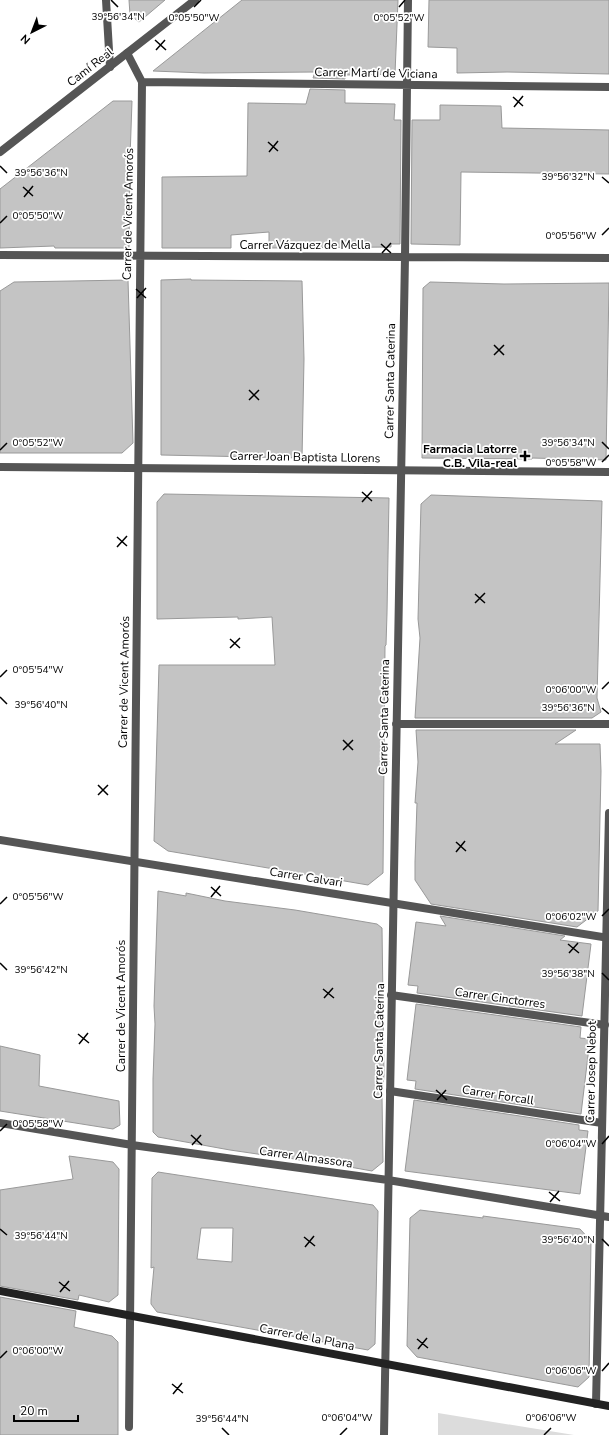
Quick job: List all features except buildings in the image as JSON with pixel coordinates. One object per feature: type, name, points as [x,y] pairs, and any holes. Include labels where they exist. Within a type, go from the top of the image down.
[{"type":"main road","name":"Carrer de la Plana","points":[[0,1291],[609,1406]]},
{"type":"street","points":[[106,0],[110,67]]},
{"type":"street","name":"Camí Real","points":[[0,152],[195,0]]},
{"type":"street","name":"Carrer Santa Caterina","points":[[384,1435],[384,1364],[392,995],[392,903],[408,85],[408,0]]},
{"type":"street","name":"Carrer de Vicent Amorós","points":[[128,53],[142,82],[129,1427]]},
{"type":"street","name":"Carrer Martí de Viciana","points":[[142,82],[609,87]]},
{"type":"street","name":"Carrer Vázquez de Mella","points":[[0,255],[609,258]]},
{"type":"street","name":"Carrer Joan Baptista Llorens","points":[[0,467],[609,472]]},
{"type":"street","points":[[396,724],[609,724]]},
{"type":"street","name":"Carrer Josep Nebot","points":[[596,1404],[609,813]]},
{"type":"street","name":"Carrer Calvari","points":[[0,840],[607,937]]},
{"type":"street","name":"Carrer Cinctorres","points":[[392,995],[604,1025]]},
{"type":"street","name":"Carrer Forcall","points":[[390,1091],[602,1123]]},
{"type":"street","name":"Carrer Almassora","points":[[0,1123],[132,1145],[388,1180],[609,1217]]},
{"type":"shaded area","points":[[438,1413],[574,1435],[438,1435]]},
{"type":"place","name":"Farmacia Latorre C.B. Vila-real","points":[[525,456]]}]
